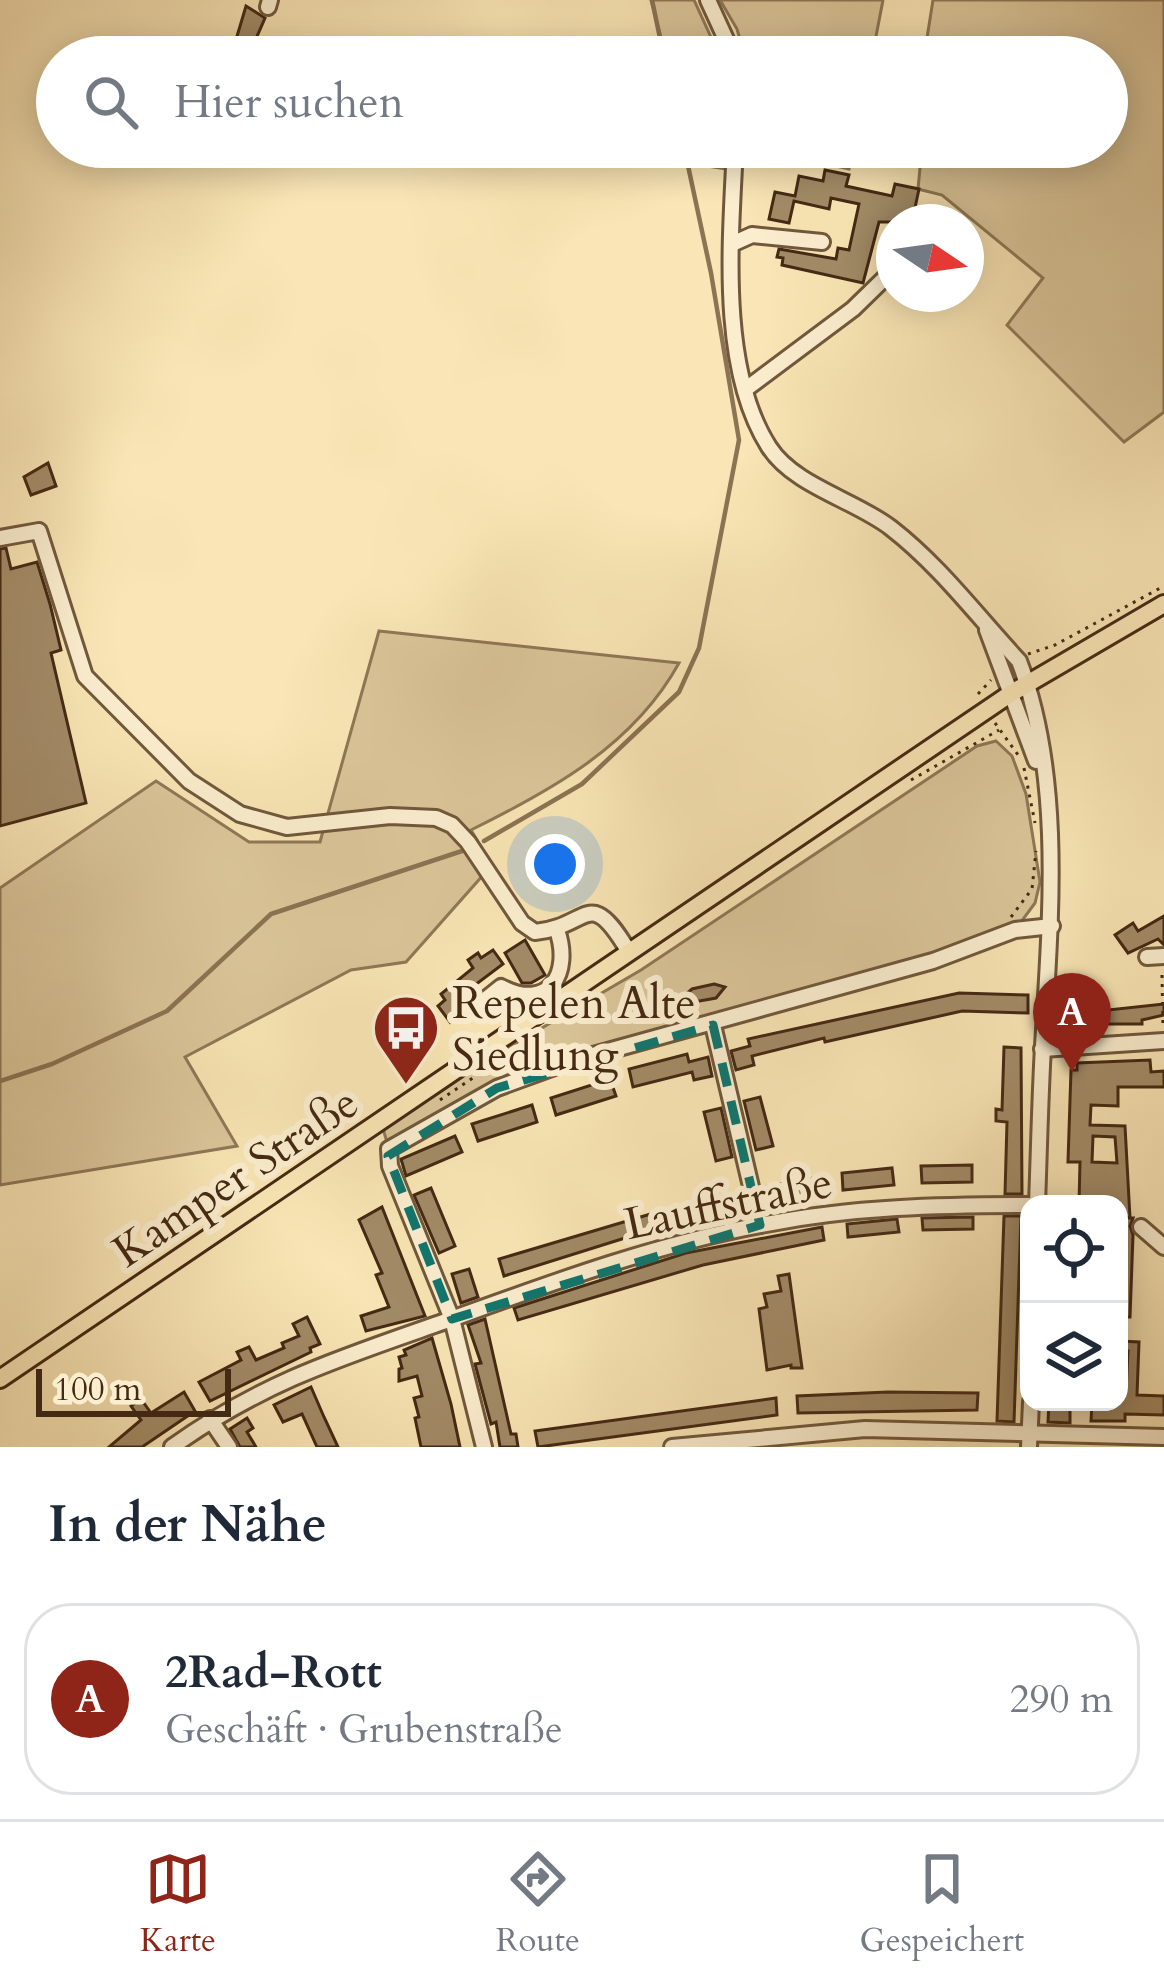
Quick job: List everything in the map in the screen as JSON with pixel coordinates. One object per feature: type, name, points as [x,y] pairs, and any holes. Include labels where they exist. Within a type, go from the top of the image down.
[{"type":"main road","name":"Kamper Straße","points":[[0,1379],[1010,694],[1164,604]]},
{"type":"street","points":[[708,0],[724,36]]},
{"type":"street","points":[[734,168],[736,338],[756,423],[771,451],[788,468],[888,525],[942,573],[1019,662],[1027,683],[1037,725],[1050,845],[1052,926],[1034,1195]]},
{"type":"street","points":[[732,244],[752,236],[823,242]]},
{"type":"street","points":[[746,389],[853,309],[876,286]]},
{"type":"street","points":[[0,538],[38,531],[85,676],[189,781],[240,814],[287,827],[390,816],[436,818],[452,825],[468,842],[522,923],[535,932],[557,930],[586,912],[598,914],[611,921],[629,952]]},
{"type":"street","points":[[986,625],[1043,780]]},
{"type":"street","name":"Kamper Straße","points":[[452,1318],[390,1166],[389,1149],[496,1088],[568,1062],[933,961],[1015,930],[1052,926]]},
{"type":"street","points":[[471,1011],[501,987],[526,997],[555,982],[563,969],[564,950],[557,930]]},
{"type":"street","points":[[1158,957],[1162,975]]},
{"type":"street","points":[[713,1024],[760,1225]]},
{"type":"street","points":[[1042,1049],[1164,1041]]},
{"type":"street","name":"Lauffstraße","points":[[172,1447],[210,1419],[318,1364],[568,1277],[760,1225],[908,1206],[1020,1204]]},
{"type":"street","points":[[1141,1228],[1164,1247]]},
{"type":"street","points":[[452,1318],[484,1447]]},
{"type":"street","points":[[210,1419],[229,1447]]},
{"type":"street","points":[[672,1447],[865,1429],[1030,1440],[1140,1442],[1164,1438]]},
{"type":"path","points":[[1019,662],[1030,652],[1055,645],[1164,586]]},
{"type":"path","points":[[1002,672],[978,694],[1022,761],[1035,823]]},
{"type":"path","points":[[1015,930],[1011,913],[1032,889],[1036,841]]},
{"type":"path","points":[[1162,975],[1164,1041]]},
{"type":"highlighted area","points":[[713,1025],[760,1225],[452,1319],[388,1156],[497,1088]]},
{"type":"shaded area","points":[[651,0],[694,0],[710,36],[660,36]]},
{"type":"shaded area","points":[[720,0],[883,0],[876,36],[739,36]]},
{"type":"shaded area","points":[[933,0],[1164,0],[1164,412],[1124,442],[1007,325],[1043,278],[984,230],[984,204],[953,204],[942,195],[918,189],[920,168],[1128,168],[1128,36],[927,36]]},
{"type":"shaded area","points":[[379,631],[679,663],[639,718],[615,741],[561,781],[471,830],[492,865],[406,962],[351,970],[185,1057],[237,1146],[0,1185],[0,888],[156,781],[249,842],[320,842]]},
{"type":"shaded area","points":[[996,741],[1012,756],[1026,794],[1040,882],[1035,903],[1015,930],[497,1088],[389,1149],[381,1122],[641,970],[977,746]]},
{"type":"building","points":[[246,6],[265,18],[257,36],[237,36]]},
{"type":"building","points":[[825,170],[849,175],[846,186],[892,196],[895,184],[919,189],[916,204],[876,204],[876,233],[863,283],[782,265],[783,258],[777,257],[779,249],[836,259],[838,248],[849,250],[859,204],[831,198],[829,209],[794,201],[789,223],[769,219],[775,192],[795,196],[799,176],[823,181]]},
{"type":"building","points":[[48,463],[56,486],[31,495],[24,477]]},
{"type":"building","points":[[6,548],[11,569],[37,562],[61,650],[51,653],[86,803],[0,826],[0,549]]},
{"type":"building","points":[[1164,916],[1164,945],[1158,939],[1128,953],[1115,935],[1133,923],[1138,931]]},
{"type":"building","points":[[525,940],[545,975],[531,983],[522,983],[505,953]]},
{"type":"building","points":[[493,950],[503,964],[471,988],[475,993],[450,1022],[438,1006],[445,1000],[441,994],[473,968],[468,960]]},
{"type":"building","points":[[714,984],[725,987],[716,998],[694,1002],[684,996],[692,989]]},
{"type":"building","points":[[959,993],[1028,995],[1028,1013],[962,1011],[752,1056],[754,1065],[736,1070],[731,1051],[750,1046],[748,1039]]},
{"type":"building","points":[[1164,1004],[1164,1015],[1142,1020],[1142,1024],[1090,1024],[1089,1012]]},
{"type":"building","points":[[1004,1047],[1021,1048],[1022,1194],[1005,1194],[1007,1122],[996,1121],[996,1109],[1002,1110]]},
{"type":"building","points":[[687,1054],[689,1062],[708,1057],[712,1076],[694,1080],[692,1072],[633,1087],[629,1069]]},
{"type":"building","points":[[1150,1060],[1151,1072],[1164,1071],[1164,1087],[1118,1087],[1118,1106],[1091,1105],[1090,1125],[1125,1126],[1130,1218],[1128,1195],[1079,1195],[1080,1162],[1068,1162],[1071,1070],[1077,1070],[1077,1063]],"holes":[[[1093,1136],[1115,1137],[1117,1163],[1092,1162]]]},
{"type":"building","points":[[610,1079],[616,1096],[556,1115],[551,1098]]},
{"type":"building","points":[[760,1097],[773,1146],[756,1150],[744,1101]]},
{"type":"building","points":[[532,1105],[537,1122],[478,1141],[472,1124]]},
{"type":"building","points":[[721,1108],[732,1157],[716,1161],[704,1112]]},
{"type":"building","points":[[455,1136],[462,1152],[406,1176],[401,1159]]},
{"type":"building","points":[[972,1165],[972,1182],[922,1183],[921,1166]]},
{"type":"building","points":[[892,1168],[894,1185],[843,1190],[842,1173]]},
{"type":"building","points":[[813,1178],[816,1194],[766,1203],[763,1187]]},
{"type":"building","points":[[431,1188],[455,1246],[439,1253],[414,1195]]},
{"type":"building","points":[[741,1192],[744,1208],[504,1276],[499,1259]]},
{"type":"building","points":[[382,1207],[425,1316],[366,1331],[361,1316],[389,1307],[376,1275],[382,1273],[359,1220]]},
{"type":"building","points":[[1004,1216],[1020,1216],[1014,1422],[997,1421]]},
{"type":"building","points":[[973,1217],[973,1229],[923,1230],[922,1218]]},
{"type":"building","points":[[1128,1218],[1133,1218],[1130,1226],[1130,1317]]},
{"type":"building","points":[[897,1219],[899,1232],[848,1237],[847,1224]]},
{"type":"building","points":[[822,1227],[824,1240],[703,1265],[518,1320],[514,1308],[686,1253]]},
{"type":"building","points":[[469,1269],[478,1297],[461,1303],[452,1274]]},
{"type":"building","points":[[789,1274],[802,1368],[791,1365],[767,1370],[759,1309],[767,1307],[764,1294],[781,1291],[778,1276]]},
{"type":"building","points":[[307,1317],[320,1344],[310,1348],[311,1352],[210,1401],[199,1382],[241,1360],[237,1352],[249,1347],[256,1360],[284,1348],[282,1343],[299,1336],[293,1324]]},
{"type":"building","points":[[485,1319],[518,1447],[500,1447],[475,1364],[481,1363],[468,1325]]},
{"type":"building","points":[[432,1338],[460,1447],[421,1447],[415,1418],[419,1417],[414,1398],[422,1396],[417,1376],[399,1381],[399,1357],[406,1355],[404,1350]]},
{"type":"building","points":[[1128,1341],[1139,1342],[1137,1395],[1164,1396],[1164,1415],[1125,1414],[1125,1421],[1091,1421],[1092,1411],[1128,1411]]},
{"type":"building","points":[[311,1387],[338,1447],[317,1447],[302,1414],[283,1422],[274,1405]]},
{"type":"building","points":[[184,1392],[195,1411],[142,1447],[109,1447],[141,1420],[131,1406],[141,1399],[151,1413]]},
{"type":"building","points":[[978,1393],[977,1410],[798,1413],[797,1396]]},
{"type":"building","points":[[776,1398],[777,1415],[538,1447],[535,1431]]},
{"type":"building","points":[[1049,1411],[1070,1411],[1070,1423],[1048,1422]]},
{"type":"building","points":[[247,1418],[253,1428],[247,1432],[256,1447],[240,1447],[230,1429]]},
{"type":"waterway","points":[[652,0],[660,36]]},
{"type":"waterway","points":[[484,841],[582,784],[679,692],[699,648],[739,440],[688,168]]},
{"type":"waterway","points":[[0,1081],[52,1064],[167,1011],[271,914],[462,851]]},
{"type":"place","name":"2Rad-Rott","points":[[1072,1072]]},
{"type":"place","name":"Repelen Alte Siedlung","points":[[406,1087]]}]
